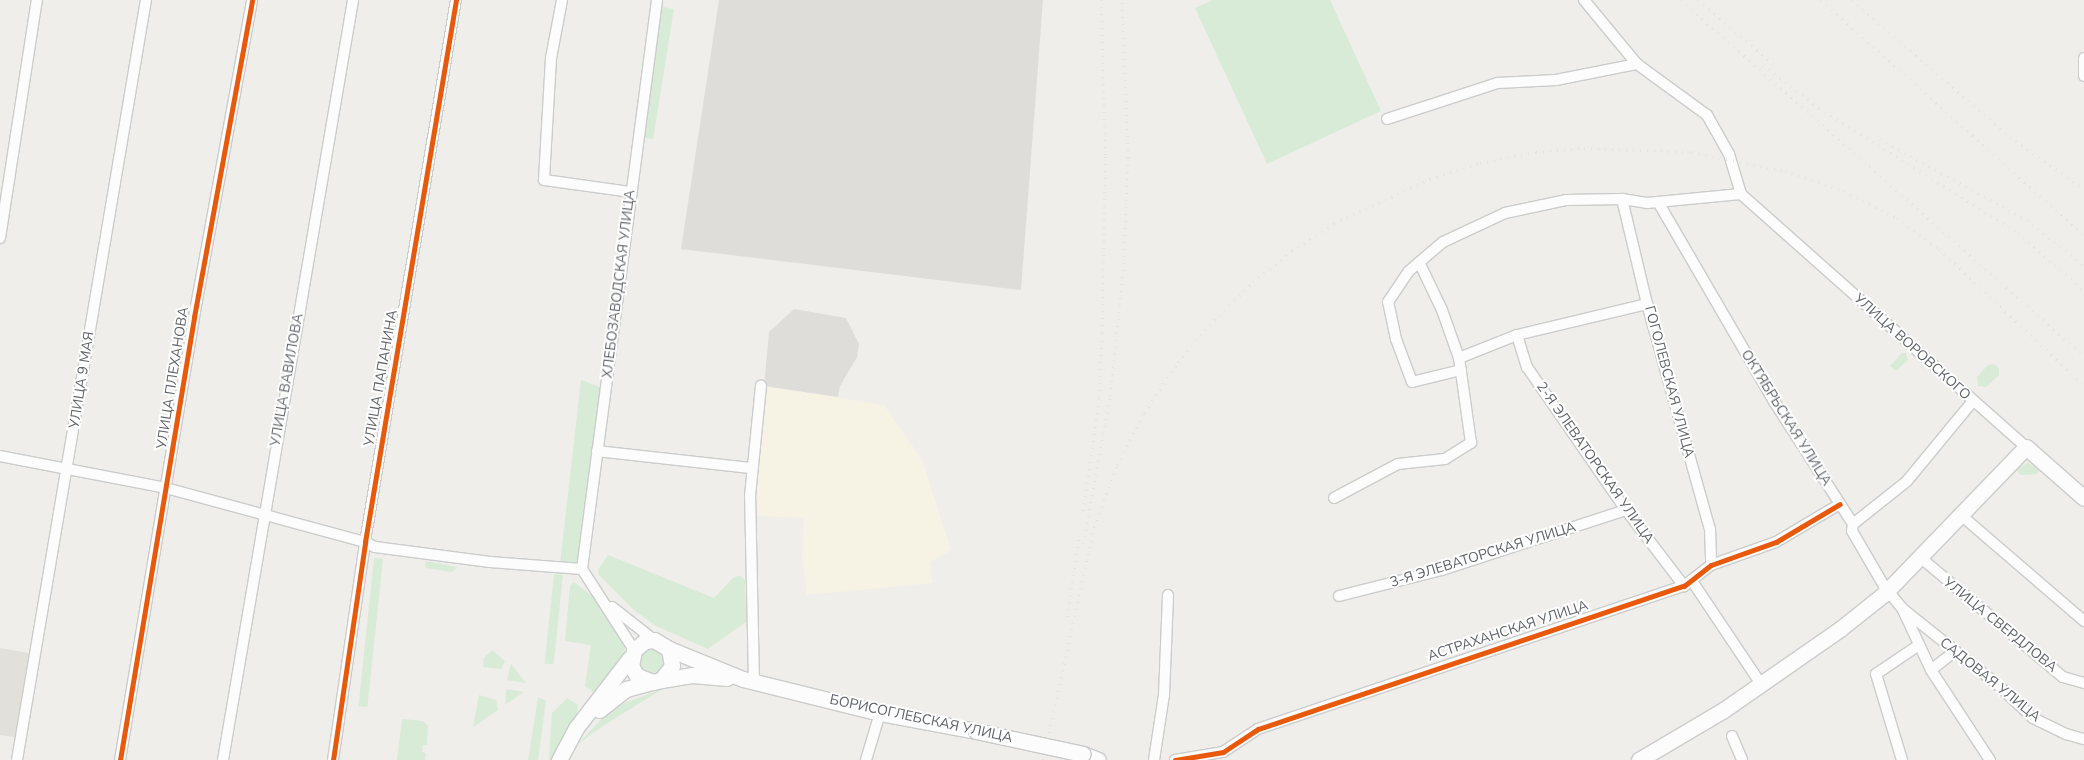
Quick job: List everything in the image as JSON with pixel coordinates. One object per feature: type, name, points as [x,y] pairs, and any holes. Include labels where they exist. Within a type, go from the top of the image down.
[{"type":"street","points":[[0,238],[37,0]]},
{"type":"street","name":"УЛИЦА 9 МАЯ","points":[[18,760],[146,0]]},
{"type":"street","name":"УЛИЦА ПЛЕХАНОВА","points":[[120,760],[252,0]]},
{"type":"street","name":"УЛИЦА ВАВИЛОВА","points":[[223,760],[353,0]]},
{"type":"street","name":"УЛИЦА ПАПАНИНА","points":[[333,760],[365,542],[456,0]]},
{"type":"street","points":[[562,0],[551,58],[544,180],[630,192]]},
{"type":"street","name":"ХЛЕБОЗАВОДСКАЯ УЛИЦА","points":[[582,569],[630,192],[657,0]]},
{"type":"street","points":[[1460,370],[1412,382],[1388,302],[1409,271],[1443,242],[1505,213],[1566,200],[1622,199],[1658,202],[1741,194],[1730,154],[1707,115],[1636,64],[1584,0]]},
{"type":"street","points":[[2084,58],[2084,76]]},
{"type":"street","points":[[1387,119],[1498,83],[1556,80],[1636,64]]},
{"type":"street","name":"УЛИЦА ВОРОВСКОГО","points":[[1741,194],[2084,498]]},
{"type":"street","name":"ГОГОЛЕВСКАЯ УЛИЦА","points":[[1622,199],[1647,304],[1710,529],[1710,564]]},
{"type":"street","name":"ОКТЯБРЬСКАЯ УЛИЦА","points":[[1658,202],[1775,403],[1853,524],[1852,532],[1888,590],[1902,608],[1931,670],[1990,760]]},
{"type":"street","points":[[1334,498],[1398,464],[1445,460],[1471,443],[1459,358],[1442,310],[1419,262]]},
{"type":"street","points":[[1459,358],[1517,335],[1647,304]]},
{"type":"street","name":"2-Я ЭЛЕВАТОРСКАЯ УЛИЦА","points":[[1517,335],[1527,367],[1626,510],[1688,584],[1761,684]]},
{"type":"street","points":[[748,680],[750,502],[761,386]]},
{"type":"street","points":[[1853,524],[1907,481],[1973,401]]},
{"type":"street","points":[[1639,760],[1694,729],[1840,629],[1888,590],[1921,558],[2026,447]]},
{"type":"street","points":[[597,450],[752,468]]},
{"type":"street","points":[[0,456],[68,467],[166,488],[365,542],[374,547],[567,570],[582,569],[604,601],[632,654],[637,676],[657,681]]},
{"type":"street","name":"АСТРАХАНСКАЯ УЛИЦА","points":[[1175,760],[1224,752],[1258,728],[1688,584],[1710,564],[1776,542],[1840,504]]},
{"type":"street","name":"3-Я ЭЛЕВАТОРСКАЯ УЛИЦА","points":[[1339,596],[1442,570],[1626,510]]},
{"type":"street","points":[[1962,516],[2084,621]]},
{"type":"street","name":"УЛИЦА СВЕРДЛОВА","points":[[1921,558],[2063,677],[2084,683]]},
{"type":"street","points":[[1154,760],[1164,695],[1168,595]]},
{"type":"street","points":[[604,601],[654,640],[669,649],[748,680]]},
{"type":"street","name":"САДОВАЯ УЛИЦА","points":[[1902,608],[1955,652],[1998,684],[2033,718],[2066,734],[2084,739]]},
{"type":"street","points":[[558,760],[576,728],[632,654],[645,641],[654,640]]},
{"type":"street","points":[[1902,760],[1876,674],[1920,646]]},
{"type":"street","points":[[657,681],[672,666],[669,649]]},
{"type":"street","points":[[1931,670],[1955,652]]},
{"type":"street","points":[[576,728],[626,689],[657,681],[692,676],[748,680]]},
{"type":"street","name":"БОРИСОГЛЕБСКАЯ УЛИЦА","points":[[748,680],[880,713],[1083,754],[1098,760]]},
{"type":"street","points":[[866,760],[880,713]]},
{"type":"street","points":[[1732,736],[1742,760]]},
{"type":"shaded area","points":[[719,0],[1043,0],[1021,290],[681,249]]},
{"type":"shaded area","points":[[794,309],[846,318],[859,344],[857,357],[840,386],[838,397],[764,386],[769,332]]},
{"type":"shaded area","points":[[765,386],[884,405],[922,460],[951,550],[930,562],[932,583],[807,595],[802,557],[804,518],[755,516],[754,474]]},
{"type":"shaded area","points":[[0,648],[29,653],[15,737],[0,735]]},
{"type":"green space","points":[[1213,0],[1330,0],[1381,111],[1267,164],[1195,8]]},
{"type":"green space","points":[[662,7],[674,9],[653,139],[641,137]]},
{"type":"green space","points":[[1902,353],[1906,353],[1908,360],[1896,371],[1890,366]]},
{"type":"green space","points":[[1994,364],[1999,368],[1999,375],[1986,387],[1978,386],[1977,377],[1988,365]]},
{"type":"green space","points":[[581,380],[600,387],[580,562],[573,565],[560,564]]},
{"type":"green space","points":[[2028,463],[2039,469],[2037,474],[2021,475],[2015,469]]},
{"type":"green space","points":[[608,555],[714,598],[734,577],[740,576],[745,580],[746,622],[708,649],[656,626],[634,610],[599,575],[598,570]]},
{"type":"green space","points":[[374,558],[383,559],[367,707],[358,706]]},
{"type":"green space","points":[[425,561],[457,567],[452,572],[426,568]]},
{"type":"green space","points":[[554,574],[563,575],[554,664],[545,664]]},
{"type":"green space","points":[[574,582],[597,600],[625,645],[624,657],[598,695],[585,686],[591,645],[565,641],[570,586]]},
{"type":"green space","points":[[651,646],[660,648],[667,661],[655,675],[645,674],[639,667],[639,654]]},
{"type":"green space","points":[[492,650],[505,661],[501,669],[483,667],[484,658]]},
{"type":"green space","points":[[511,664],[526,683],[507,680]]},
{"type":"green space","points":[[664,688],[603,726],[578,744],[612,708]]},
{"type":"green space","points":[[506,689],[524,692],[505,705]]},
{"type":"green space","points":[[479,695],[496,700],[498,710],[473,727]]},
{"type":"green space","points":[[538,697],[546,701],[538,760],[528,760]]},
{"type":"green space","points":[[567,698],[578,705],[577,713],[555,760],[549,760],[552,713]]},
{"type":"green space","points":[[402,719],[423,721],[428,726],[427,745],[423,745],[422,752],[426,753],[425,760],[397,760]]},
{"type":"railway","points":[[1083,511],[1099,398],[1102,333],[1105,155],[1101,0]]},
{"type":"railway","points":[[1083,544],[1110,396],[1123,271],[1128,158],[1122,0]]},
{"type":"railway","points":[[1681,0],[2084,356]]},
{"type":"railway","points":[[1698,0],[1776,66]]},
{"type":"railway","points":[[1821,0],[2084,235]]},
{"type":"railway","points":[[1852,0],[2010,137],[2084,189]]},
{"type":"railway","points":[[1763,65],[1819,108],[2018,233],[2084,290]]},
{"type":"railway","points":[[1880,139],[2027,220],[2084,266]]},
{"type":"railway","points":[[1043,760],[1094,527],[1117,465],[1144,413],[1178,362],[1209,325],[1253,282],[1292,251],[1334,223],[1430,179],[1480,163],[1536,152],[1584,148],[1692,152],[1785,171],[1844,191],[1897,218],[1939,249],[2084,385]]},
{"type":"railway","points":[[1067,617],[1079,536]]},
{"type":"cycle path","points":[[120,760],[194,317],[252,0]]},
{"type":"cycle path","points":[[333,760],[365,542],[456,0]]},
{"type":"cycle path","points":[[1175,760],[1223,752],[1258,729],[1684,586],[1711,565],[1776,542],[1840,504]]}]
